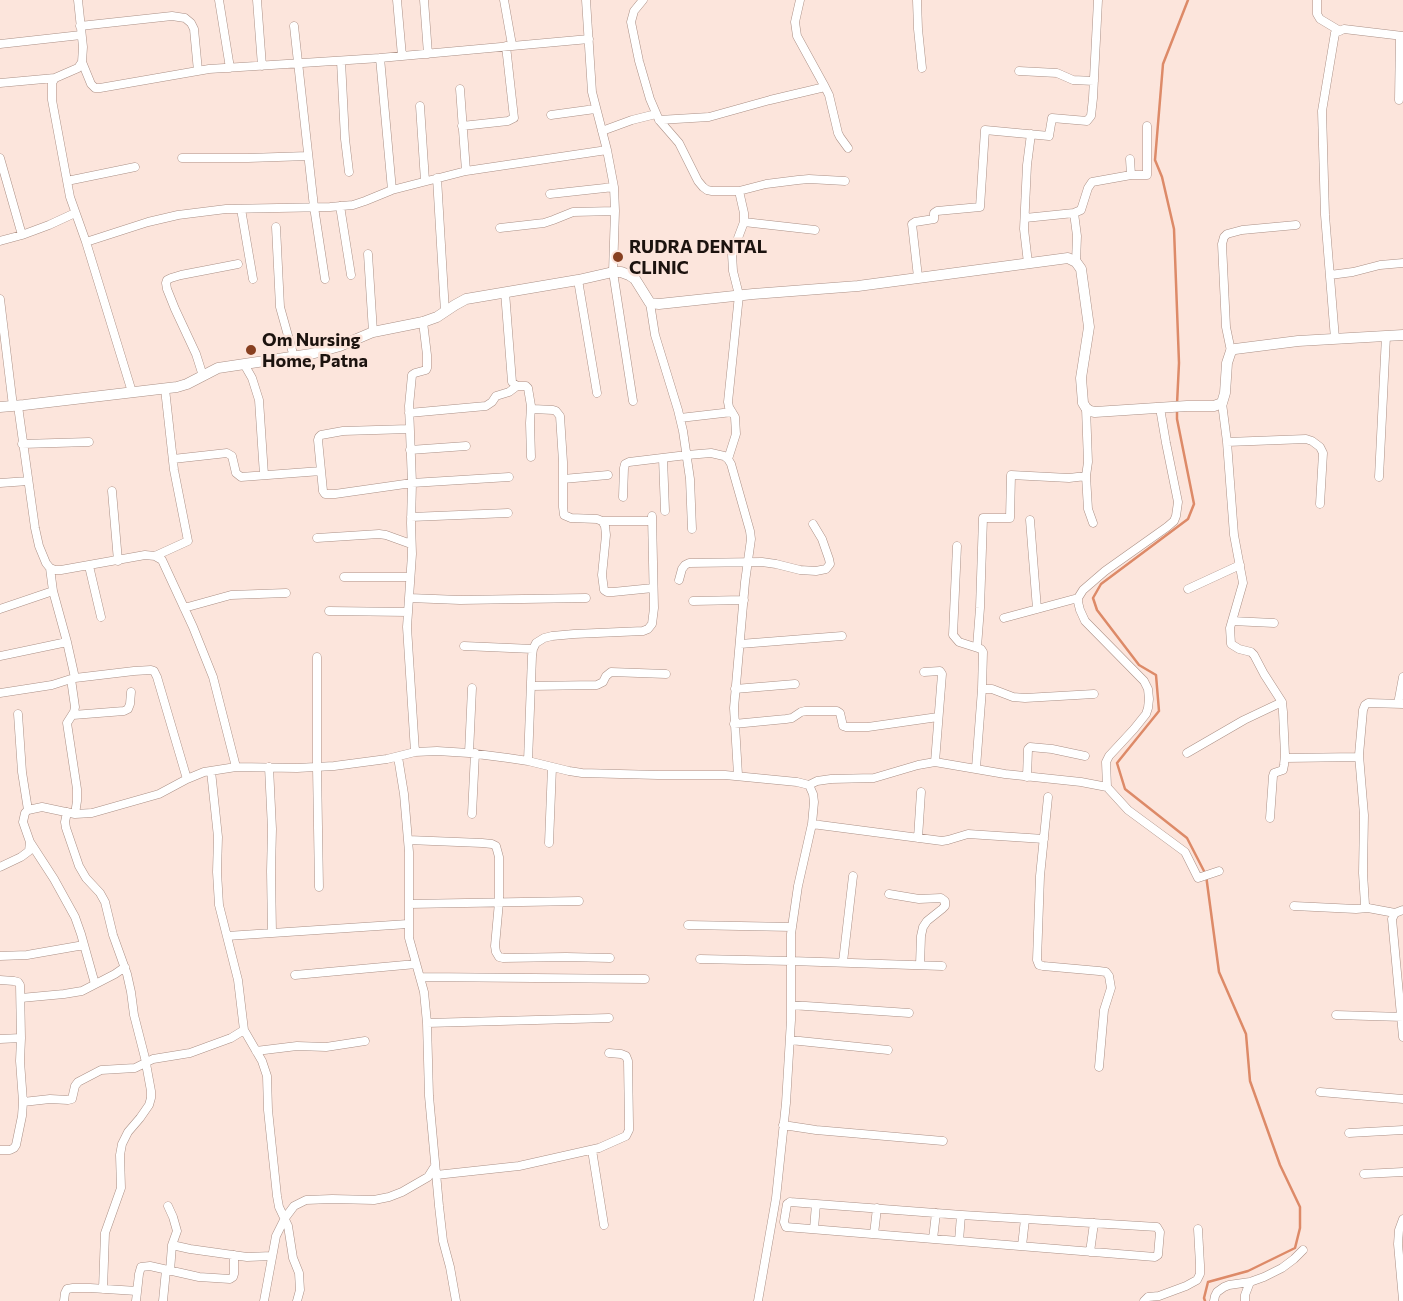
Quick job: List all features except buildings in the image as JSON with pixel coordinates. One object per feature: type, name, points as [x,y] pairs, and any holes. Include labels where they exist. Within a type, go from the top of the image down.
[{"type":"street","points":[[78,0],[83,47],[82,62],[91,84],[95,88],[198,71],[380,58],[589,39]]},
{"type":"street","points":[[219,0],[230,68]]},
{"type":"street","points":[[257,0],[262,66]]},
{"type":"street","points":[[396,0],[402,56]]},
{"type":"street","points":[[424,0],[428,54]]},
{"type":"street","points":[[462,126],[508,121],[514,118],[504,0]]},
{"type":"street","points":[[586,0],[590,75],[595,109],[607,150],[614,187],[613,272],[633,401]]},
{"type":"street","points":[[643,0],[634,11],[630,22],[644,80],[657,117],[685,152],[703,187],[712,191],[739,191],[766,184],[798,180],[845,181]]},
{"type":"street","points":[[800,0],[796,15],[796,31],[826,87],[838,133],[848,148]]},
{"type":"street","points":[[917,0],[922,68]]},
{"type":"street","points":[[918,278],[912,224],[934,219],[934,213],[937,211],[980,207],[985,130],[1049,136],[1052,118],[1087,121],[1091,116],[1098,0]]},
{"type":"street","points":[[1317,0],[1317,14],[1340,31]]},
{"type":"street","points":[[80,26],[172,16],[185,18],[194,29],[198,71]]},
{"type":"street","points":[[294,26],[314,207],[325,279]]},
{"type":"street","points":[[1336,339],[1325,215],[1322,111],[1335,33],[1344,29],[1402,36],[1399,100]]},
{"type":"street","points":[[0,44],[82,35]]},
{"type":"street","points":[[380,58],[392,190]]},
{"type":"street","points":[[341,61],[348,172]]},
{"type":"street","points":[[0,83],[55,78],[78,68],[82,62]]},
{"type":"street","points":[[1018,71],[1057,74],[1073,80],[1094,81]]},
{"type":"street","points":[[55,78],[52,83],[52,100],[67,181],[75,213],[86,242],[132,392]]},
{"type":"street","points":[[602,131],[632,120],[657,117],[709,117],[826,87]]},
{"type":"street","points":[[460,90],[466,171]]},
{"type":"street","points":[[420,106],[425,181]]},
{"type":"street","points":[[551,115],[595,109]]},
{"type":"street","points":[[1024,218],[1074,213],[1080,210],[1092,182],[1130,175],[1147,175],[1148,126]]},
{"type":"street","points":[[1028,263],[1024,218],[1031,134]]},
{"type":"street","points":[[86,242],[164,218],[199,212],[241,209],[340,206],[365,202],[392,190],[466,171],[607,150]]},
{"type":"street","points":[[182,158],[308,156]]},
{"type":"street","points":[[0,158],[22,235]]},
{"type":"street","points":[[1130,159],[1130,175]]},
{"type":"street","points":[[67,181],[135,167]]},
{"type":"street","points":[[437,178],[445,312]]},
{"type":"street","points":[[550,194],[614,187]]},
{"type":"street","points":[[728,459],[736,434],[735,417],[728,402],[739,295],[733,271],[732,254],[744,222],[739,191]]},
{"type":"street","points":[[340,206],[351,275]]},
{"type":"street","points":[[241,209],[253,279]]},
{"type":"street","points":[[500,228],[544,223],[573,212],[615,211]]},
{"type":"street","points":[[0,241],[49,225],[75,213]]},
{"type":"street","points":[[1074,213],[1078,243],[1076,262]]},
{"type":"street","points":[[744,222],[815,230]]},
{"type":"street","points":[[1270,818],[1273,776],[1274,773],[1283,770],[1285,758],[1282,702],[1254,655],[1231,644],[1230,628],[1243,583],[1234,535],[1227,442],[1222,404],[1225,393],[1226,363],[1231,351],[1226,327],[1222,244],[1227,234],[1242,230],[1296,225]]},
{"type":"street","points":[[276,227],[280,307],[294,357]]},
{"type":"street","points":[[368,254],[373,332]]},
{"type":"street","points":[[650,303],[665,304],[739,295],[858,286],[1068,258],[1076,262],[1081,268],[1089,327],[1081,378],[1083,403],[1086,408],[1095,412],[1222,404]]},
{"type":"street","points":[[1330,275],[1353,272],[1380,265],[1403,263]]},
{"type":"street","points":[[203,376],[196,354],[175,309],[166,283],[168,280],[181,275],[238,264]]},
{"type":"street","points":[[0,407],[165,389],[187,384],[218,368],[327,351],[373,332],[423,322],[437,317],[455,304],[466,299],[621,272],[635,279],[650,303],[654,335],[680,418],[687,455],[692,529]]},
{"type":"street","points":[[578,280],[598,393]]},
{"type":"street","points":[[505,292],[511,377],[512,382],[517,386]]},
{"type":"street","points":[[0,299],[15,406],[39,546],[42,556],[50,568],[53,592],[67,642],[73,679],[75,707],[68,723],[77,789],[75,814]]},
{"type":"street","points":[[415,752],[408,654],[408,612],[412,544],[409,412],[412,375],[427,368],[423,322]]},
{"type":"street","points":[[1231,351],[1298,341],[1403,335]]},
{"type":"street","points":[[1379,477],[1386,336]]},
{"type":"street","points":[[244,364],[252,378],[259,400],[264,475]]},
{"type":"street","points":[[409,412],[486,406],[496,396],[509,392],[517,386],[526,386],[531,406],[530,457]]},
{"type":"street","points":[[154,556],[188,541],[173,459],[165,389]]},
{"type":"street","points":[[528,761],[531,686],[536,643],[552,636],[643,631],[652,624],[653,617],[652,518],[602,521],[597,519],[571,518],[564,515],[560,416],[556,411],[536,410],[531,406]]},
{"type":"street","points":[[1086,408],[1088,509],[1093,523]]},
{"type":"street","points":[[1107,787],[1106,762],[1108,756],[1146,714],[1149,699],[1148,689],[1144,681],[1085,621],[1080,610],[1078,598],[1083,590],[1105,571],[1174,521],[1178,502],[1166,444],[1163,408]]},
{"type":"street","points":[[680,418],[732,412]]},
{"type":"street","points":[[409,429],[344,431],[321,435],[318,440],[323,491],[325,494],[412,483],[509,478]]},
{"type":"street","points":[[1227,442],[1306,438],[1312,440],[1320,447],[1323,453],[1320,504]]},
{"type":"street","points":[[22,444],[89,442]]},
{"type":"street","points":[[410,450],[466,446]]},
{"type":"street","points":[[173,459],[227,452],[232,456],[236,473],[241,477],[321,471]]},
{"type":"street","points":[[623,498],[624,468],[625,464],[629,462],[711,454],[724,456],[731,464],[750,531],[751,548],[735,689],[734,724],[738,775]]},
{"type":"street","points":[[663,458],[665,511]]},
{"type":"street","points":[[977,647],[983,518],[1010,518],[1011,474],[1069,478],[1086,476]]},
{"type":"street","points":[[564,479],[608,476]]},
{"type":"street","points":[[0,484],[28,481]]},
{"type":"street","points":[[112,491],[118,561]]},
{"type":"street","points":[[411,517],[508,513]]},
{"type":"street","points":[[1030,520],[1037,609]]},
{"type":"street","points":[[602,521],[605,526],[606,535],[602,576],[604,590],[612,592],[653,588]]},
{"type":"street","points":[[679,580],[682,569],[689,562],[748,562],[776,564],[807,571],[826,569],[830,564],[829,559],[822,539],[813,524]]},
{"type":"street","points":[[317,538],[379,534],[412,544]]},
{"type":"street","points":[[957,546],[953,635],[960,642],[977,647],[983,652],[976,768]]},
{"type":"street","points":[[50,568],[60,570],[146,555],[162,560],[204,652],[213,677],[236,767]]},
{"type":"street","points":[[1188,590],[1240,565]]},
{"type":"street","points":[[89,566],[101,617]]},
{"type":"street","points":[[344,577],[410,576]]},
{"type":"street","points":[[0,609],[53,592]]},
{"type":"street","points":[[184,608],[231,595],[286,593]]},
{"type":"street","points":[[409,598],[452,600],[586,598]]},
{"type":"street","points":[[1004,618],[1078,598]]},
{"type":"street","points":[[693,601],[744,600]]},
{"type":"street","points":[[329,611],[408,612]]},
{"type":"street","points":[[1232,621],[1274,623]]},
{"type":"street","points":[[740,644],[842,636]]},
{"type":"street","points":[[0,656],[67,642]]},
{"type":"street","points":[[464,646],[534,649]]},
{"type":"street","points":[[317,657],[319,887]]},
{"type":"street","points":[[0,693],[134,670],[154,671],[187,778]]},
{"type":"street","points":[[924,672],[940,671],[942,674],[935,762]]},
{"type":"street","points":[[531,686],[597,685],[603,682],[611,672],[666,674]]},
{"type":"street","points":[[1368,908],[1364,900],[1364,815],[1359,757],[1363,710],[1368,703],[1401,704],[1403,677]]},
{"type":"street","points":[[735,689],[795,684]]},
{"type":"street","points":[[472,688],[472,814]]},
{"type":"street","points":[[982,689],[992,689],[1013,697],[1025,698],[1094,694]]},
{"type":"street","points":[[73,715],[128,709],[130,692]]},
{"type":"street","points":[[1186,753],[1244,720],[1282,702]]},
{"type":"street","points":[[734,724],[786,719],[806,711],[840,713],[843,726],[849,728],[938,718]]},
{"type":"street","points":[[18,714],[22,772],[28,810]]},
{"type":"street","points":[[1027,777],[1028,750],[1030,747],[1052,748],[1085,756]]},
{"type":"street","points":[[95,984],[75,918],[54,879],[30,842],[23,822],[24,812],[42,807],[75,814],[92,813],[148,798],[168,790],[187,778],[204,772],[236,767],[351,765],[398,757],[415,752],[437,751],[472,753],[528,761],[569,771],[738,775],[809,785],[817,781],[831,779],[874,778],[935,762],[1027,777],[1081,782],[1107,787],[1128,810],[1186,852],[1198,878],[1217,872]]},
{"type":"street","points":[[398,757],[404,794],[408,840],[409,938],[424,992],[427,1023],[429,1096],[435,1166],[443,1241],[456,1301]]},
{"type":"street","points":[[1285,758],[1359,757]]},
{"type":"street","points":[[270,767],[272,933]]},
{"type":"street","points":[[549,843],[552,767]]},
{"type":"street","points":[[211,771],[218,837],[219,905],[238,980],[244,1030],[264,1066],[267,1076],[268,1110],[277,1196],[279,1207],[288,1226],[293,1258],[299,1273],[300,1290],[298,1301]]},
{"type":"street","points":[[758,1301],[774,1212],[783,1125],[790,1040],[792,927],[798,886],[812,824],[814,802],[809,785]]},
{"type":"street","points":[[918,838],[921,792]]},
{"type":"street","points":[[1048,797],[1040,876],[1037,960],[1039,965],[1043,966],[1099,970],[1106,972],[1109,976],[1111,988],[1104,1010],[1099,1067]]},
{"type":"street","points":[[66,812],[66,828],[79,866],[86,878],[100,893],[125,967],[150,1083],[151,1098],[149,1105],[124,1138],[122,1144],[120,1155],[121,1188],[105,1233],[103,1288]]},
{"type":"street","points":[[812,824],[945,841],[968,834],[1044,839]]},
{"type":"street","points":[[408,840],[492,844],[496,846],[499,857],[499,902],[495,946],[499,956],[503,958],[610,958]]},
{"type":"street","points":[[0,867],[25,854],[28,851],[30,842]]},
{"type":"street","points":[[843,962],[852,876]]},
{"type":"street","points":[[889,894],[919,899],[941,898],[945,901],[945,906],[927,921],[923,927],[920,965]]},
{"type":"street","points":[[409,904],[579,901]]},
{"type":"street","points":[[1294,906],[1356,910],[1368,908],[1395,913],[1403,910]]},
{"type":"street","points":[[1395,913],[1393,915],[1393,923],[1403,1037]]},
{"type":"street","points":[[227,936],[408,924]]},
{"type":"street","points":[[688,925],[792,927]]},
{"type":"street","points":[[0,956],[36,954],[84,945]]},
{"type":"street","points":[[700,959],[791,960],[942,966]]},
{"type":"street","points":[[294,975],[416,964]]},
{"type":"street","points":[[20,998],[75,992],[88,988],[125,967]]},
{"type":"street","points":[[421,977],[645,979]]},
{"type":"street","points":[[0,980],[18,982],[20,985],[20,1061],[23,1102],[16,1145],[10,1150],[0,1150]]},
{"type":"street","points":[[791,1004],[909,1013]]},
{"type":"street","points":[[1336,1015],[1402,1017]]},
{"type":"street","points":[[427,1023],[609,1018]]},
{"type":"street","points":[[23,1102],[72,1099],[78,1082],[101,1070],[135,1068],[146,1062],[190,1053],[231,1038],[244,1030]]},
{"type":"street","points":[[0,1039],[21,1038]]},
{"type":"street","points":[[790,1040],[888,1050]]},
{"type":"street","points":[[256,1051],[297,1046],[326,1047],[365,1041]]},
{"type":"street","points":[[436,1175],[519,1166],[592,1150],[622,1139],[629,1130],[628,1061],[626,1056],[609,1053]]},
{"type":"street","points":[[1320,1092],[1403,1100]]},
{"type":"street","points":[[783,1125],[816,1130],[943,1141]]},
{"type":"street","points":[[1348,1133],[1403,1130]]},
{"type":"street","points":[[592,1150],[604,1225]]},
{"type":"street","points":[[264,1301],[276,1236],[285,1218],[294,1206],[306,1200],[374,1200],[396,1195],[428,1177],[435,1166]]},
{"type":"street","points":[[1364,1174],[1403,1172]]},
{"type":"street","points":[[790,1202],[816,1204],[1157,1227],[1160,1232],[1158,1255],[1155,1257],[786,1227],[784,1224],[787,1204],[790,1202]]},
{"type":"street","points":[[814,1229],[816,1204]]},
{"type":"street","points":[[163,1301],[172,1245],[177,1231],[168,1206]]},
{"type":"street","points":[[874,1234],[877,1208]]},
{"type":"street","points":[[774,1212],[786,1213]]},
{"type":"street","points":[[933,1239],[936,1213]]},
{"type":"street","points":[[959,1241],[961,1215]]},
{"type":"street","points":[[1022,1246],[1025,1219]]},
{"type":"street","points":[[1403,1219],[1399,1230],[1398,1244],[1403,1300]]},
{"type":"street","points":[[1090,1252],[1094,1223]]},
{"type":"street","points":[[1144,1301],[1148,1297],[1158,1296],[1197,1280],[1200,1274],[1198,1229]]},
{"type":"street","points":[[172,1245],[252,1257],[272,1256]]},
{"type":"street","points":[[1214,1301],[1217,1292],[1224,1287],[1264,1277],[1282,1268],[1303,1250]]},
{"type":"street","points":[[136,1301],[141,1267],[150,1266],[199,1277],[230,1279],[234,1274],[234,1255]]},
{"type":"street","points":[[1245,1301],[1245,1295],[1250,1282]]},
{"type":"street","points":[[64,1301],[67,1289],[103,1288],[137,1291]]},
{"type":"waterway","points":[[1177,404],[1179,363],[1174,229],[1162,177],[1155,160],[1163,64],[1188,0]]},
{"type":"waterway","points":[[1177,409],[1177,419],[1194,504],[1188,519],[1101,584],[1093,598],[1097,610],[1139,665],[1156,675],[1159,711],[1117,763],[1125,789],[1187,838],[1206,875],[1219,972],[1246,1034],[1250,1081],[1280,1165],[1300,1207],[1300,1228],[1295,1248],[1248,1271],[1208,1282],[1205,1301]]},
{"type":"place","name":"RUDRA DENTAL CLINIC","points":[[618,257]]},
{"type":"place","name":"Om Nursing Home, Patna","points":[[251,350]]}]
